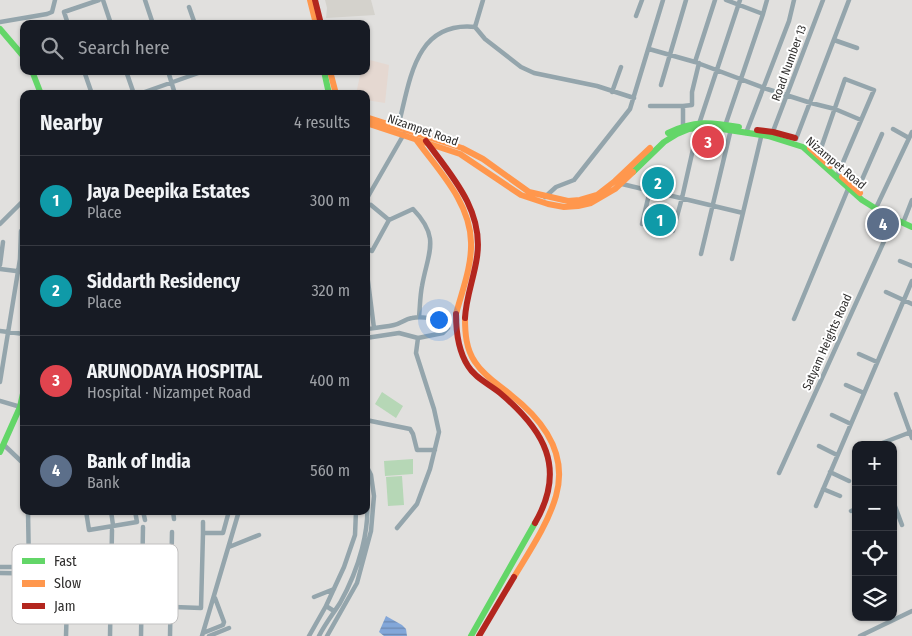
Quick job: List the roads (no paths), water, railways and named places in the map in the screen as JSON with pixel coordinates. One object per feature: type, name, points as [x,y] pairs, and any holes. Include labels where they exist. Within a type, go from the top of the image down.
[{"type":"street","points":[[0,22],[52,12],[55,0]]},
{"type":"street","points":[[67,20],[64,12],[99,0]]},
{"type":"street","points":[[103,0],[109,20]]},
{"type":"street","points":[[145,0],[152,20]]},
{"type":"street","points":[[310,0],[315,20]]},
{"type":"street","points":[[315,0],[320,20]]},
{"type":"street","points":[[475,27],[483,0]]},
{"type":"street","points":[[636,16],[642,0]]},
{"type":"street","points":[[545,197],[556,187],[574,180],[630,109],[663,0]]},
{"type":"street","points":[[661,85],[686,0]]},
{"type":"street","points":[[650,106],[692,105],[692,92],[697,63],[715,0]]},
{"type":"street","points":[[726,0],[740,2],[763,14]]},
{"type":"street","points":[[701,254],[728,128],[741,79],[767,0]]},
{"type":"street","points":[[746,131],[789,21],[794,0]]},
{"type":"street","name":"Road Number 13","points":[[772,134],[823,0]]},
{"type":"street","points":[[795,141],[849,0]]},
{"type":"street","points":[[673,231],[699,124],[740,2]]},
{"type":"street","points":[[190,7],[194,20]]},
{"type":"street","points":[[398,127],[413,70],[422,48],[435,35],[454,27],[475,27],[486,39],[521,67],[534,73],[634,98]]},
{"type":"street","points":[[0,29],[20,52]]},
{"type":"street","points":[[834,40],[856,48]]},
{"type":"street","points":[[649,49],[697,63],[788,96],[835,109],[861,120]]},
{"type":"street","points":[[612,92],[622,67]]},
{"type":"street","points":[[34,75],[39,90]]},
{"type":"street","points":[[85,75],[91,90]]},
{"type":"street","points":[[127,75],[133,90]]},
{"type":"street","points":[[169,75],[175,90]]},
{"type":"street","points":[[150,90],[192,75]]},
{"type":"street","points":[[325,75],[329,90]]},
{"type":"street","points":[[331,75],[335,90]]},
{"type":"street","points":[[819,154],[846,79],[874,90],[838,174]]},
{"type":"street","points":[[683,106],[683,126]]},
{"type":"street","name":"Nizampet Road","points":[[370,118],[398,127],[474,161],[527,198],[557,206],[572,207],[584,206],[604,198],[622,184],[656,147],[668,138],[699,124]]},
{"type":"street","name":"Nizampet Road","points":[[370,123],[462,148],[474,154],[529,192],[568,201],[597,195],[667,134],[683,126],[699,124],[772,134],[795,141],[819,154],[849,187]]},
{"type":"street","points":[[893,129],[909,138]]},
{"type":"street","points":[[876,208],[912,132]]},
{"type":"street","points":[[370,194],[411,134],[458,199],[465,212],[471,241],[456,315],[474,364],[523,405],[545,428],[555,448],[560,480],[552,508],[527,558],[479,636]]},
{"type":"street","points":[[732,259],[762,134]]},
{"type":"street","points":[[856,193],[882,134]]},
{"type":"street","points":[[426,141],[460,185],[473,211],[478,236],[478,256],[460,326],[462,354],[473,374],[499,393],[527,420],[540,437],[551,468],[550,491],[546,504],[471,636]]},
{"type":"street","name":"Nizampet Road","points":[[795,141],[876,208],[894,218],[912,222]]},
{"type":"street","points":[[427,156],[436,154]]},
{"type":"street","points":[[622,184],[743,213]]},
{"type":"street","points":[[794,319],[849,187]]},
{"type":"street","points":[[642,224],[650,190]]},
{"type":"street","points":[[904,221],[912,200]]},
{"type":"street","points":[[0,224],[20,204]]},
{"type":"street","points":[[371,205],[389,220]]},
{"type":"street","points":[[370,250],[372,251],[389,220],[413,210],[424,220],[432,245],[422,287],[419,317]]},
{"type":"street","name":"Satyam Heights Road","points":[[779,473],[894,218]]},
{"type":"street","name":"Nizampet Road","points":[[904,221],[912,227]]},
{"type":"street","points":[[0,265],[3,242]]},
{"type":"street","points":[[900,261],[912,266]]},
{"type":"street","points":[[0,269],[20,271]]},
{"type":"street","points":[[0,382],[20,276]]},
{"type":"street","points":[[816,506],[912,281]]},
{"type":"street","points":[[886,292],[912,304]]},
{"type":"street","points":[[370,298],[374,328]]},
{"type":"street","points":[[370,328],[397,324],[419,317],[441,321],[448,328]]},
{"type":"street","points":[[397,324],[399,333]]},
{"type":"street","points":[[370,337],[399,333],[418,338],[444,333],[448,328],[460,326]]},
{"type":"street","points":[[0,331],[20,333]]},
{"type":"street","points":[[397,528],[417,504],[430,469],[439,432],[434,409],[416,353],[418,338]]},
{"type":"street","points":[[859,354],[877,362]]},
{"type":"street","points":[[846,385],[864,393]]},
{"type":"street","points":[[889,441],[911,434],[896,394]]},
{"type":"street","points":[[0,401],[20,406]]},
{"type":"street","points":[[0,452],[20,411]]},
{"type":"street","points":[[832,415],[851,424]]},
{"type":"street","points":[[370,421],[410,429],[417,450],[435,450]]},
{"type":"street","points":[[4,445],[20,460]]},
{"type":"street","points":[[819,446],[837,455]]},
{"type":"street","points":[[830,472],[849,481]]},
{"type":"street","points":[[320,636],[334,611],[357,583],[371,531],[374,496],[370,473]]},
{"type":"street","points":[[823,489],[840,496]]},
{"type":"street","points":[[897,511],[902,524]]},
{"type":"street","points":[[28,515],[29,544]]},
{"type":"street","points":[[87,515],[89,530],[112,528],[137,522],[136,515]]},
{"type":"street","points":[[111,515],[112,544]]},
{"type":"street","points":[[144,515],[145,520]]},
{"type":"street","points":[[174,515],[174,519]]},
{"type":"street","points":[[203,533],[223,534],[228,515]]},
{"type":"street","points":[[202,634],[238,515]]},
{"type":"street","points":[[309,636],[331,597],[355,535],[356,515]]},
{"type":"street","points":[[327,636],[358,562],[364,539],[367,515]]},
{"type":"street","points":[[178,607],[201,608],[203,522]]},
{"type":"street","points":[[143,527],[143,544]]},
{"type":"street","points":[[172,532],[172,544]]},
{"type":"street","points":[[229,547],[259,535]]},
{"type":"street","points":[[314,597],[334,589]]},
{"type":"street","points":[[331,597],[340,605]]},
{"type":"street","points":[[202,634],[223,625],[224,622],[214,598]]},
{"type":"street","points":[[326,606],[334,611]]},
{"type":"street","points":[[860,636],[912,611]]},
{"type":"street","points":[[209,636],[229,628]]},
{"type":"water","points":[[386,616],[402,625],[406,629],[407,636],[384,636],[379,632]]},
{"type":"place","name":"ARUNODAYA HOSPITAL","points":[[708,142]]},
{"type":"place","name":"Siddarth Residency","points":[[658,183]]},
{"type":"place","name":"Jaya Deepika Estates","points":[[660,220]]},
{"type":"place","name":"Bank of India","points":[[883,224]]}]
